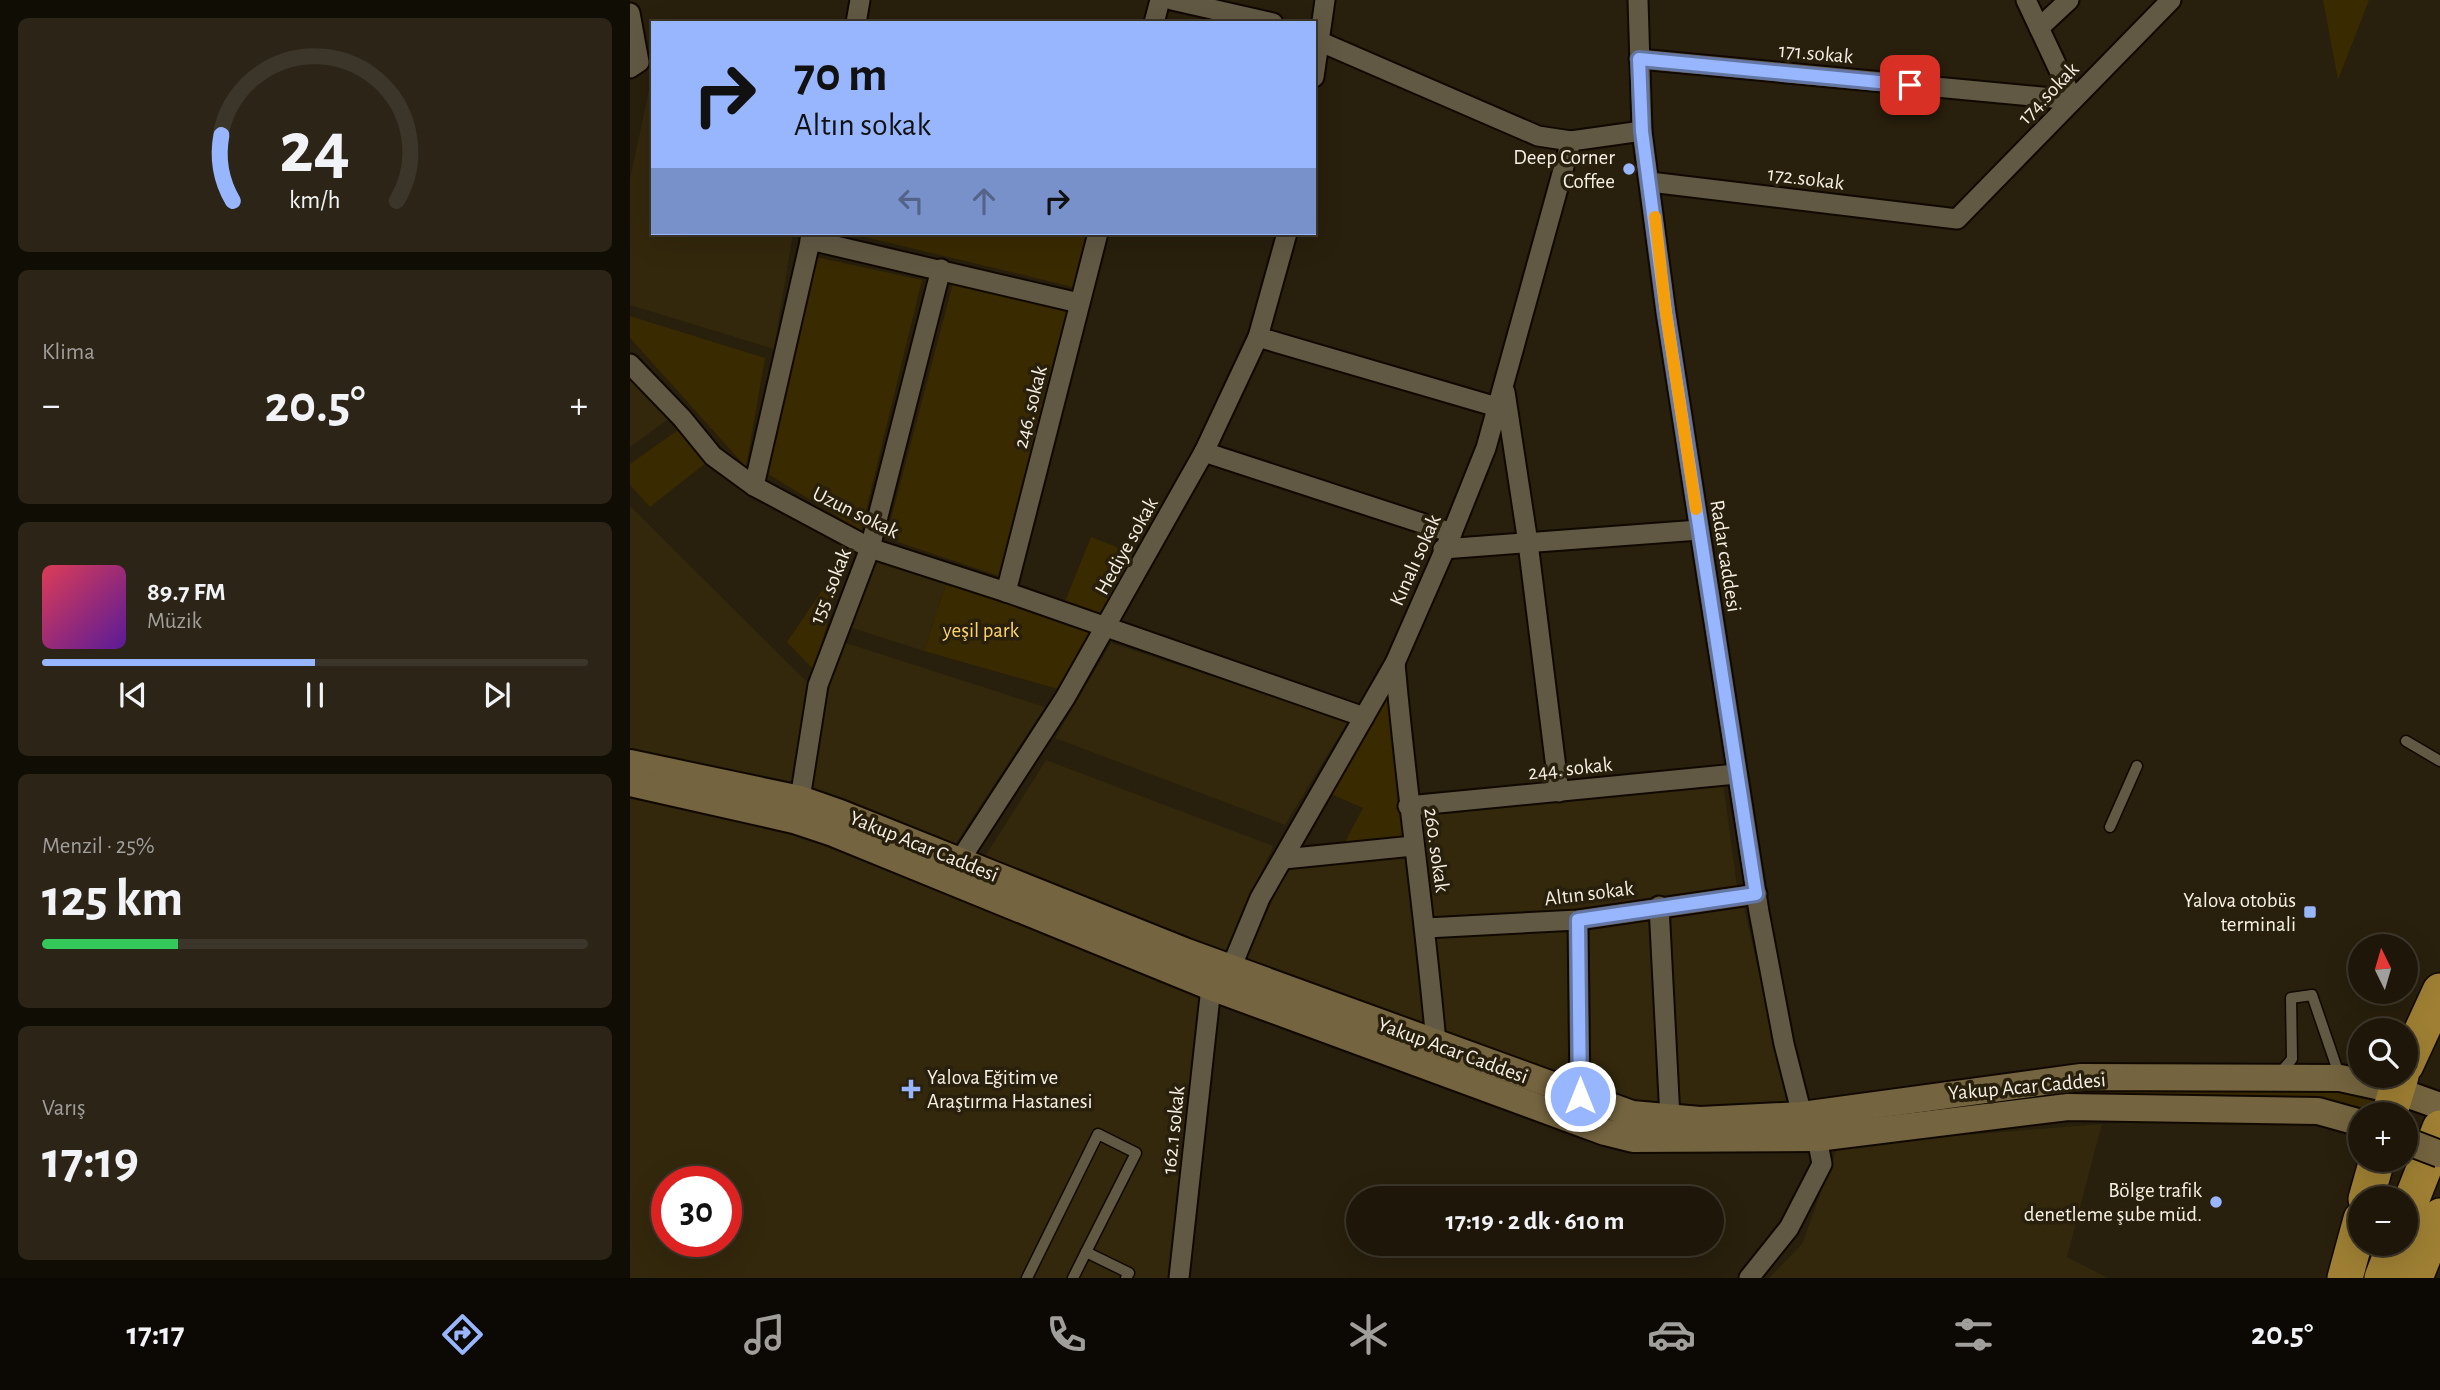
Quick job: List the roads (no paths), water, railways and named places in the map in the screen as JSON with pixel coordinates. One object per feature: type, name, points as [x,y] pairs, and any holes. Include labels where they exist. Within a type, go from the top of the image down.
[{"type":"highway","points":[[2418,1038],[2440,991]]},
{"type":"highway","points":[[2417,1186],[2440,1128]]},
{"type":"highway","points":[[2414,1278],[2440,1216]]},
{"type":"highway","points":[[2345,1278],[2351,1256]]},
{"type":"highway","points":[[2382,1278],[2390,1256]]},
{"type":"street","points":[[856,21],[860,0]]},
{"type":"street","points":[[1155,21],[1160,0]]},
{"type":"street","points":[[1172,0],[1264,21]]},
{"type":"street","points":[[1325,0],[1317,40],[1538,136],[1571,141],[1642,131]]},
{"type":"street","name":"Radar caddesi","points":[[1638,0],[1642,131],[1666,313],[1756,894],[1784,1044],[1802,1115]]},
{"type":"street","points":[[2026,0],[2073,100]]},
{"type":"street","points":[[2039,29],[2068,0]]},
{"type":"street","name":"174.sokak","points":[[1957,219],[2171,0]]},
{"type":"street","points":[[630,13],[641,65]]},
{"type":"street","name":"171.sokak","points":[[1639,59],[2073,100]]},
{"type":"street","name":"Kınalı sokak","points":[[1231,968],[1260,898],[1395,663],[1486,448],[1571,141]]},
{"type":"street","name":"172.sokak","points":[[1650,183],[1957,219]]},
{"type":"street","name":"246. sokak","points":[[1006,592],[1097,235]]},
{"type":"street","name":"Hediye sokak","points":[[960,860],[1065,698],[1204,452],[1258,337],[1286,235]]},
{"type":"street","points":[[754,486],[811,236],[1079,303]]},
{"type":"street","name":"155 .sokak","points":[[800,799],[818,685],[870,548],[941,269]]},
{"type":"street","points":[[1258,337],[1497,407]]},
{"type":"street","name":"Uzun sokak","points":[[630,364],[682,418],[713,456],[754,486],[870,548],[1006,592],[1364,717]]},
{"type":"street","points":[[1504,384],[1528,543],[1559,792]]},
{"type":"street","points":[[1204,452],[1447,541],[1528,543],[1699,530]]},
{"type":"street","name":"260. sokak","points":[[1395,663],[1408,806],[1426,928],[1436,1044]]},
{"type":"street","name":"Yakup Acar Caddesi","points":[[630,763],[800,799],[1231,968],[1632,1114],[1700,1120],[1802,1115],[2081,1077],[2275,1079],[2348,1075]]},
{"type":"street","name":"244. sokak","points":[[1408,806],[1737,774]]},
{"type":"street","name":"Yakup Acar Caddesi","points":[[630,783],[794,820],[833,833],[1211,987],[1592,1127],[1633,1139],[1670,1141],[1817,1138],[2068,1107],[2304,1111],[2348,1120]]},
{"type":"street","points":[[1284,859],[1413,846]]},
{"type":"street","name":"Altın sokak","points":[[1426,928],[1578,920],[1659,906],[1756,894]]},
{"type":"street","points":[[1659,906],[1670,1118]]},
{"type":"street","points":[[1578,920],[1580,1096]]},
{"type":"street","name":"162.1 sokak","points":[[1179,1278],[1211,987]]},
{"type":"street","name":"Yakup Acar Caddesi","points":[[2418,1086],[2440,1106]]},
{"type":"street","points":[[1749,1278],[1789,1228],[1822,1164],[1817,1138]]},
{"type":"street","points":[[2418,1146],[2440,1154]]},
{"type":"lane","points":[[2406,741],[2440,761]]},
{"type":"lane","points":[[2110,827],[2137,766]]},
{"type":"lane","points":[[2275,1079],[2292,1059],[2291,998],[2312,995],[2348,1071]]},
{"type":"lane","points":[[1027,1278],[1098,1135],[1136,1153],[1073,1278]]},
{"type":"lane","points":[[1086,1252],[1129,1273],[1126,1278]]},
{"type":"place","name":"Deep Corner Coffee","points":[[1629,169]]},
{"type":"place","name":"Yalova otobüs terminali","points":[[2310,912]]},
{"type":"place","name":"Yalova Eğitim ve Araştırma Hastanesi","points":[[911,1089]]},
{"type":"place","name":"Bölge trafik denetleme şube müd.","points":[[2216,1202]]},
{"type":"park label","name":"yeşil park","points":[[981,630]]}]
